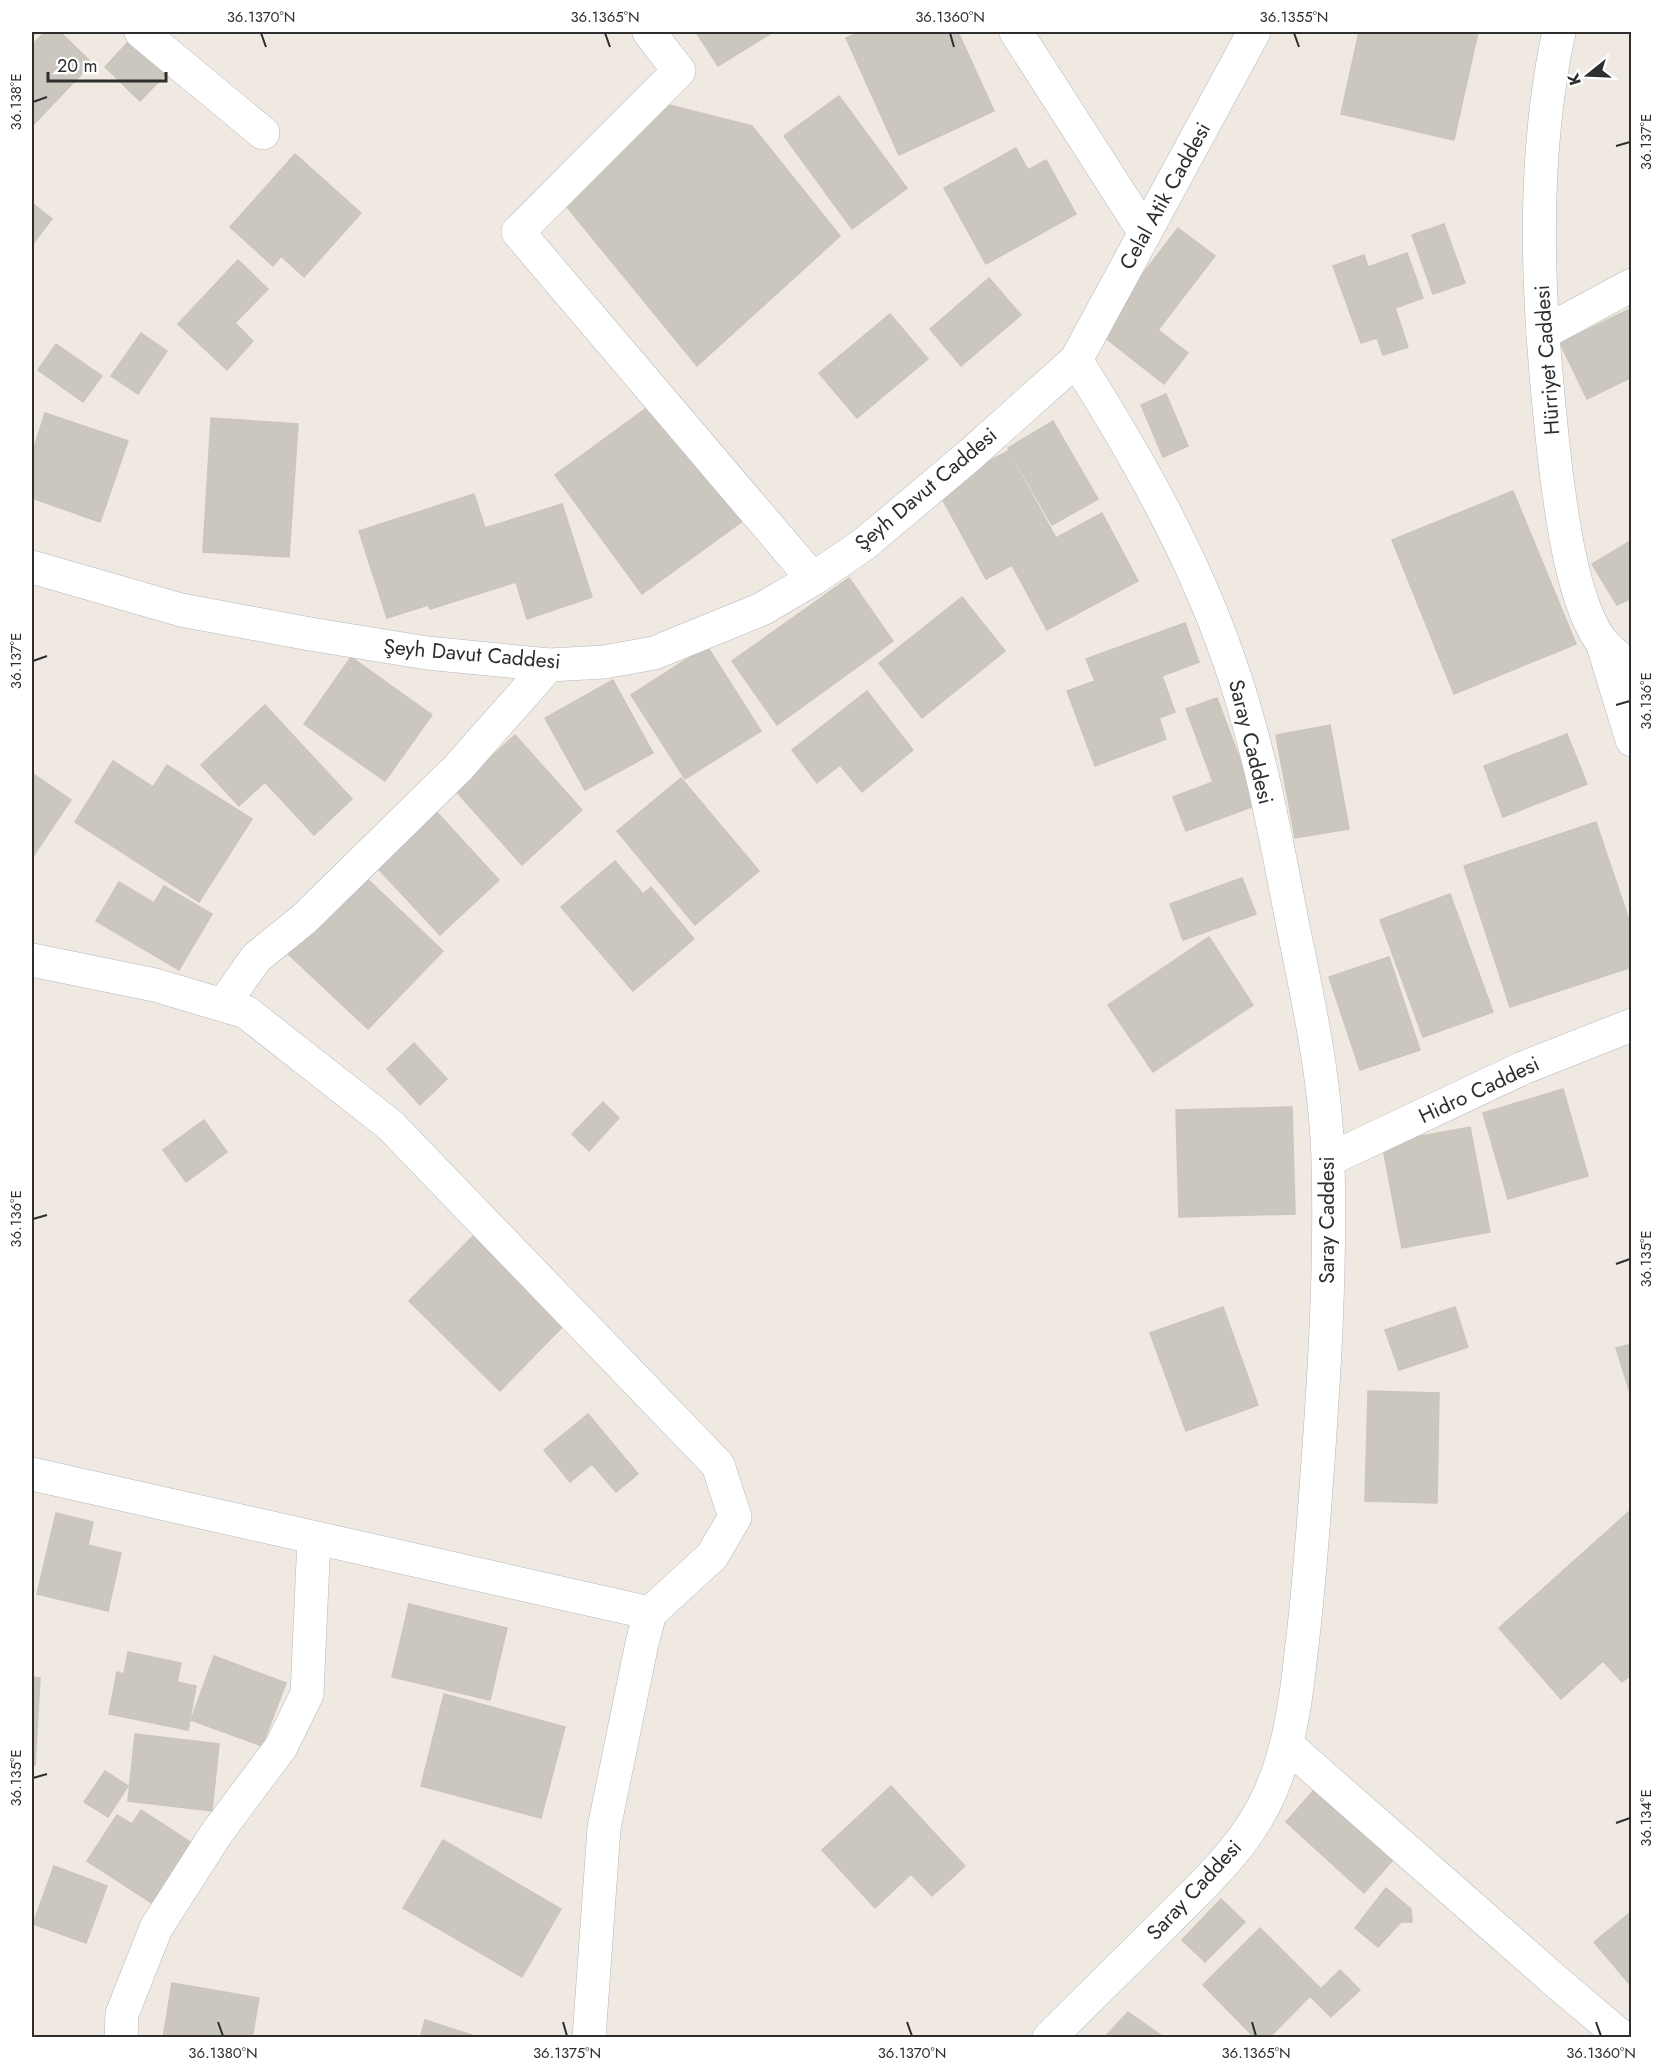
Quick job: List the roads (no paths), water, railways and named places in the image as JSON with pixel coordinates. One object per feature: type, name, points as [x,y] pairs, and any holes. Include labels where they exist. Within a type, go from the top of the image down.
[{"type":"street","points":[[141,32],[262,133]]},
{"type":"street","points":[[649,32],[679,71],[518,232],[813,579]]},
{"type":"street","points":[[1016,32],[1145,233]]},
{"type":"street","name":"Celal Atik Caddesi","points":[[1076,360],[1254,32]]},
{"type":"street","name":"Hürriyet Caddesi","points":[[1559,32],[1550,75],[1542,152],[1540,235],[1543,333],[1563,521],[1574,572],[1587,612],[1602,642],[1632,668]]},
{"type":"street","points":[[1543,333],[1632,285]]},
{"type":"street","name":"Şeyh Davut Caddesi","points":[[32,567],[91,586],[192,613],[427,653],[549,664],[604,662],[654,653],[762,609],[813,579],[903,512],[1076,360]]},
{"type":"street","name":"Saray Caddesi","points":[[1049,2037],[1222,1866],[1251,1828],[1269,1794],[1287,1745],[1311,1572],[1321,1421],[1327,1271],[1328,1160],[1324,1101],[1315,1036],[1270,816],[1248,725],[1230,661],[1201,587],[1159,501],[1120,430],[1076,360]]},
{"type":"street","points":[[1602,642],[1632,740]]},
{"type":"street","points":[[223,1005],[255,958],[304,919],[458,768],[549,664]]},
{"type":"street","points":[[32,960],[155,985],[246,1012],[390,1125],[718,1465],[735,1517],[712,1556],[650,1613],[642,1643],[604,1828],[589,2037]]},
{"type":"street","name":"Hidro Caddesi","points":[[1328,1160],[1523,1068],[1632,1025]]},
{"type":"street","points":[[32,1474],[650,1613]]},
{"type":"street","points":[[121,2037],[122,2014],[156,1928],[216,1834],[281,1747],[307,1694],[314,1538]]},
{"type":"street","points":[[1287,1745],[1550,1977],[1623,2037]]}]
